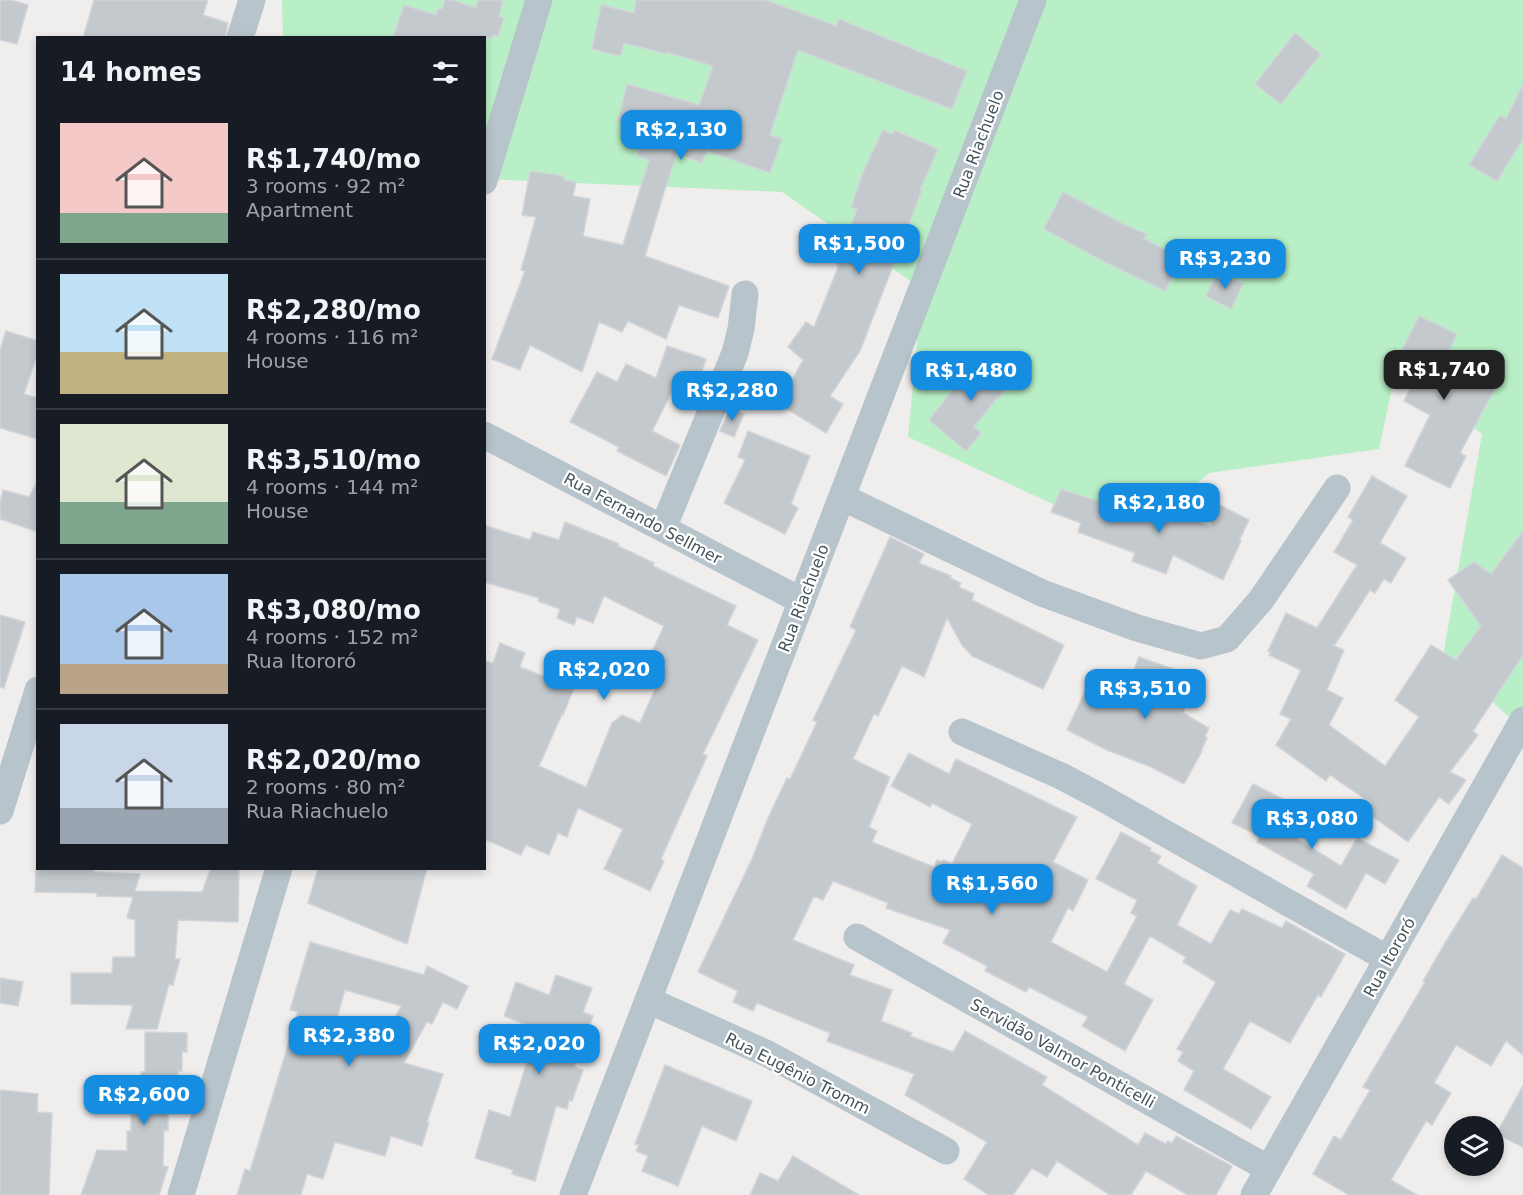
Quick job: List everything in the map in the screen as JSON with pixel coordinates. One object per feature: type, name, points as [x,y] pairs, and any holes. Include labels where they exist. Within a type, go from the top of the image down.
[{"type":"street","points":[[241,36],[252,0]]},
{"type":"street","points":[[486,174],[538,0]]},
{"type":"street","name":"Rua Riachuelo","points":[[573,1195],[1033,0]]},
{"type":"street","points":[[663,528],[735,353],[745,294]]},
{"type":"street","name":"Rua Fernando Sellmer","points":[[486,436],[802,601]]},
{"type":"street","points":[[842,497],[1042,593],[1137,628],[1201,646],[1227,639],[1261,600],[1337,488]]},
{"type":"street","points":[[0,811],[36,696]]},
{"type":"street","name":"Rua Itororó","points":[[1254,1195],[1523,720]]},
{"type":"street","points":[[962,732],[1061,776],[1388,959]]},
{"type":"street","points":[[181,1195],[278,870]]},
{"type":"street","name":"Servidão Valmor Ponticelli","points":[[857,937],[1269,1169]]},
{"type":"street","name":"Rua Eugênio Tromm","points":[[648,1000],[768,1054],[946,1151]]},
{"type":"green space","points":[[282,0],[1523,0],[1523,730],[1443,656],[1482,434],[1395,374],[1379,449],[1209,473],[1179,499],[1059,507],[908,437],[922,289],[782,192],[486,179],[486,36],[283,36]]},
{"type":"building","points":[[0,0],[11,0],[28,5],[17,44],[0,40]]},
{"type":"building","points":[[94,0],[208,0],[203,15],[228,23],[225,36],[84,36]]},
{"type":"building","points":[[445,0],[453,0],[476,8],[478,0],[503,0],[499,16],[504,18],[498,36],[493,35],[492,38],[486,38],[486,36],[394,36],[404,5],[436,15],[438,9],[442,9]]},
{"type":"building","points":[[636,0],[766,0],[836,26],[839,19],[967,71],[952,109],[798,50],[770,135],[782,139],[770,173],[707,151],[702,163],[677,153],[645,256],[729,286],[718,318],[679,305],[666,339],[628,321],[622,332],[599,322],[582,372],[530,345],[520,370],[492,359],[525,271],[521,270],[536,217],[522,215],[530,171],[564,176],[564,180],[576,182],[573,196],[590,199],[583,236],[623,245],[649,160],[637,156],[645,128],[618,121],[627,84],[699,105],[713,66],[667,52],[667,54],[624,43],[621,56],[592,49],[601,5],[634,13]]},
{"type":"building","points":[[1295,33],[1321,54],[1281,104],[1255,84]]},
{"type":"building","points":[[1523,84],[1523,139],[1497,181],[1469,165],[1500,115],[1506,119]]},
{"type":"building","points":[[883,130],[893,134],[894,130],[938,149],[920,190],[922,190],[860,351],[830,396],[843,404],[826,433],[779,404],[803,360],[788,347],[806,322],[814,327],[839,265],[837,265],[857,209],[851,207],[864,170]]},
{"type":"building","points":[[1063,192],[1147,234],[1144,239],[1182,258],[1165,291],[1044,229]]},
{"type":"building","points":[[1218,272],[1243,284],[1231,309],[1206,296]]},
{"type":"building","points":[[1419,316],[1457,334],[1448,352],[1500,379],[1460,453],[1466,456],[1450,488],[1405,466],[1430,415],[1404,401],[1423,363],[1401,352]]},
{"type":"building","points":[[6,331],[36,340],[36,358],[24,394],[36,397],[36,438],[0,428],[0,350]]},
{"type":"building","points":[[667,346],[706,359],[697,386],[678,380],[652,431],[680,445],[666,476],[617,451],[619,447],[570,422],[597,372],[617,382],[626,364],[656,378]]},
{"type":"building","points":[[981,354],[1013,378],[974,427],[981,433],[966,451],[929,420]]},
{"type":"building","points":[[730,407],[744,414],[734,437],[720,431]]},
{"type":"building","points":[[748,431],[810,456],[791,504],[798,508],[785,534],[724,503],[745,460],[738,457]]},
{"type":"building","points":[[1372,476],[1407,496],[1380,543],[1406,558],[1391,583],[1384,579],[1375,593],[1370,590],[1334,646],[1344,650],[1327,690],[1343,698],[1329,725],[1385,766],[1419,717],[1395,700],[1431,645],[1456,660],[1481,626],[1448,580],[1474,562],[1491,574],[1523,531],[1523,655],[1473,731],[1478,735],[1450,772],[1466,780],[1449,804],[1439,797],[1408,842],[1371,815],[1374,811],[1368,807],[1371,803],[1330,775],[1326,781],[1276,745],[1291,719],[1280,714],[1301,670],[1269,655],[1271,652],[1268,651],[1286,613],[1317,628],[1357,565],[1334,552],[1353,520],[1348,517]]},
{"type":"building","points":[[36,484],[36,531],[0,519],[3,490],[29,497]]},
{"type":"building","points":[[1061,489],[1148,518],[1155,506],[1210,526],[1220,505],[1249,520],[1223,580],[1173,555],[1166,574],[1132,561],[1135,553],[1078,532],[1081,523],[1051,512]]},
{"type":"building","points":[[565,522],[619,544],[618,546],[654,563],[653,566],[736,606],[727,625],[758,640],[703,754],[707,756],[661,859],[664,861],[650,891],[604,869],[623,829],[578,808],[567,837],[558,833],[549,855],[526,845],[521,855],[486,840],[486,661],[493,663],[500,643],[525,653],[520,667],[574,688],[539,766],[586,787],[612,723],[622,715],[640,723],[666,664],[650,656],[664,626],[604,596],[593,623],[577,617],[574,625],[557,618],[560,609],[538,601],[539,598],[486,583],[486,526],[530,540],[533,532],[559,540]]},
{"type":"building","points":[[890,537],[924,554],[919,563],[951,576],[950,578],[961,583],[959,587],[974,594],[972,600],[1064,645],[1043,689],[972,656],[962,645],[947,618],[924,677],[902,666],[878,716],[874,714],[853,759],[890,777],[869,827],[877,831],[872,842],[934,867],[937,860],[952,864],[972,824],[932,803],[930,807],[891,786],[909,753],[949,774],[956,759],[1077,817],[1053,862],[1088,880],[1073,911],[1068,908],[1051,942],[1107,972],[1137,916],[1131,913],[1137,900],[1096,879],[1121,832],[1161,856],[1157,863],[1197,886],[1177,925],[1211,944],[1230,910],[1239,914],[1242,909],[1282,928],[1286,921],[1345,954],[1321,997],[1318,995],[1290,1043],[1250,1021],[1223,1069],[1271,1097],[1251,1129],[1184,1090],[1194,1071],[1178,1061],[1183,1052],[1177,1049],[1216,982],[1183,962],[1186,957],[1150,936],[1124,984],[1153,1000],[1125,1051],[1082,1026],[1088,1017],[1029,987],[1026,992],[985,971],[987,966],[943,943],[950,930],[886,908],[888,903],[833,881],[823,900],[814,896],[793,940],[854,965],[850,975],[892,990],[881,1021],[912,1033],[910,1036],[953,1052],[965,1031],[1047,1077],[1042,1085],[1138,1145],[1145,1133],[1166,1144],[1168,1141],[1172,1143],[1176,1136],[1232,1166],[1216,1195],[1188,1195],[1146,1171],[1131,1195],[1110,1195],[1057,1161],[1047,1177],[1032,1168],[1013,1195],[989,1195],[964,1179],[987,1142],[905,1095],[914,1074],[827,1041],[830,1033],[757,1003],[753,1011],[733,1002],[738,991],[698,972],[752,859],[787,778],[790,779],[817,722],[813,720],[856,630],[850,627]]},
{"type":"building","points":[[0,615],[25,622],[4,688],[0,687]]},
{"type":"building","points":[[1139,657],[1196,677],[1183,713],[1209,728],[1202,751],[1184,784],[1067,730],[1089,683],[1123,698]]},
{"type":"building","points":[[1253,784],[1291,803],[1278,827],[1341,866],[1357,838],[1399,860],[1385,884],[1366,873],[1346,909],[1307,886],[1314,874],[1257,842],[1260,836],[1232,823]]},
{"type":"building","points":[[1502,855],[1523,868],[1523,1055],[1506,1041],[1491,1066],[1456,1045],[1434,1083],[1451,1093],[1432,1125],[1426,1121],[1391,1180],[1417,1195],[1349,1195],[1313,1174],[1334,1136],[1341,1140],[1370,1090],[1363,1087],[1425,982],[1423,981],[1445,943],[1473,898],[1476,899]]},
{"type":"building","points":[[36,868],[36,870],[94,870],[94,872],[140,874],[135,891],[202,892],[210,870],[239,870],[238,922],[178,920],[175,959],[180,959],[173,985],[169,984],[157,1029],[126,1029],[133,1005],[71,1004],[71,973],[112,973],[113,957],[135,957],[135,920],[127,918],[133,897],[97,896],[97,893],[35,892]]},
{"type":"building","points":[[317,870],[426,870],[407,944],[308,903]]},
{"type":"building","points":[[310,942],[424,975],[427,966],[468,986],[457,1009],[443,1002],[432,1024],[427,1022],[404,1063],[443,1074],[427,1122],[429,1122],[422,1146],[391,1136],[385,1156],[335,1142],[323,1179],[307,1174],[301,1195],[237,1195],[245,1169],[250,1171],[298,1012],[290,1010]],"holes":[[[345,990],[401,1006],[383,1041],[335,1025]]]},
{"type":"building","points":[[556,975],[592,988],[583,1012],[593,1016],[574,1067],[583,1070],[567,1109],[556,1106],[535,1181],[512,1174],[513,1170],[475,1158],[489,1110],[510,1117],[537,1029],[504,1016],[516,982],[549,995]]},
{"type":"building","points":[[0,978],[23,982],[18,1006],[0,1003]]},
{"type":"building","points":[[145,1032],[187,1033],[187,1052],[182,1052],[182,1071],[178,1071],[178,1091],[173,1091],[173,1111],[168,1111],[168,1131],[164,1130],[163,1166],[168,1167],[159,1195],[81,1195],[97,1150],[127,1151],[127,1131],[131,1131],[131,1111],[135,1111],[136,1091],[141,1091],[141,1072],[145,1072]]},
{"type":"building","points":[[665,1065],[752,1101],[736,1141],[702,1126],[678,1186],[642,1171],[648,1156],[636,1151],[639,1145],[635,1144]]},
{"type":"building","points":[[1523,1086],[1523,1147],[1504,1138],[1504,1120]]},
{"type":"building","points":[[0,1090],[38,1094],[37,1112],[52,1113],[49,1195],[0,1195]]},
{"type":"building","points":[[793,1156],[859,1195],[750,1195],[760,1173],[778,1181]]}]
